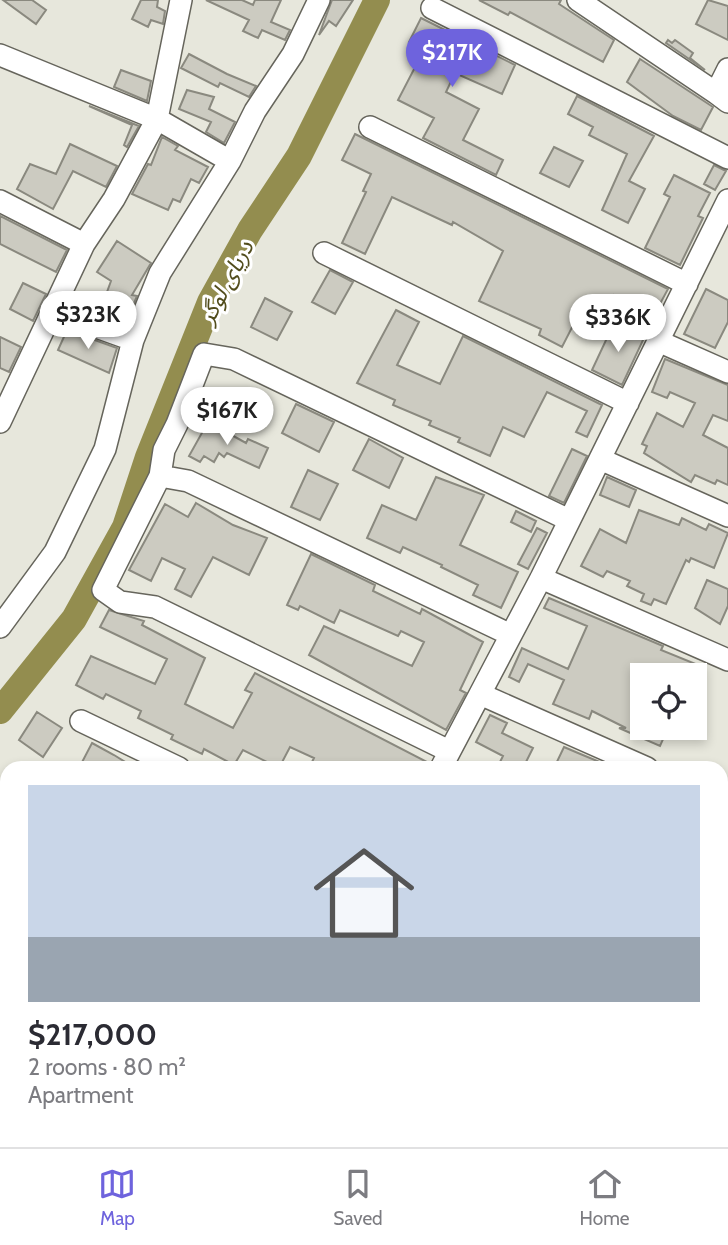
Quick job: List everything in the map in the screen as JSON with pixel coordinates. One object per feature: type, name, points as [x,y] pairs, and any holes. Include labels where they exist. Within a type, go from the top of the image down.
[{"type":"street","points":[[0,422],[6,394],[52,311],[84,244],[114,199],[157,120],[181,0]]},
{"type":"street","points":[[0,627],[55,552],[106,449],[133,340],[160,273],[230,161],[255,111],[293,54],[319,0]]},
{"type":"street","points":[[578,0],[722,98],[728,69]]},
{"type":"street","points":[[432,8],[728,158]]},
{"type":"street","points":[[0,55],[157,120],[230,161]]},
{"type":"street","points":[[370,127],[687,284]]},
{"type":"street","points":[[0,201],[84,244]]},
{"type":"street","points":[[569,520],[234,359],[204,354],[164,450],[160,476],[103,590],[120,602],[155,607],[445,760],[541,578],[687,284],[722,226],[728,201]]},
{"type":"street","points":[[324,253],[628,403]]},
{"type":"street","points":[[52,311],[133,340]]},
{"type":"street","points":[[658,341],[728,372]]},
{"type":"street","points":[[600,459],[728,516]]},
{"type":"street","points":[[160,476],[188,481],[511,635]]},
{"type":"street","points":[[541,578],[728,660]]},
{"type":"street","points":[[480,694],[631,761]]},
{"type":"street","points":[[81,721],[164,761]]},
{"type":"building","points":[[3,0],[32,0],[46,10],[36,24]]},
{"type":"building","points":[[141,0],[158,0],[157,7],[165,11],[163,24],[151,20],[148,27],[132,19]]},
{"type":"building","points":[[206,0],[242,0],[253,5],[255,0],[281,0],[271,22],[290,30],[285,40],[262,30],[258,38],[243,31],[249,20]]},
{"type":"building","points":[[332,0],[353,0],[336,26],[329,21],[319,35]]},
{"type":"building","points":[[479,0],[561,0],[559,4],[614,40],[603,62],[510,12],[508,15]]},
{"type":"building","points":[[708,0],[728,6],[728,40],[696,24]]},
{"type":"building","points":[[421,18],[515,65],[502,94],[455,73],[446,92],[479,109],[463,140],[503,160],[496,175],[423,138],[434,118],[398,100],[424,50],[409,42]]},
{"type":"building","points":[[668,40],[672,43],[675,40],[693,53],[690,58],[705,70],[666,43]]},
{"type":"building","points":[[189,54],[256,86],[249,97],[220,83],[218,87],[181,68]]},
{"type":"building","points":[[640,59],[713,107],[701,130],[673,116],[627,82]]},
{"type":"building","points":[[121,70],[151,81],[147,101],[114,87]]},
{"type":"building","points":[[187,90],[214,97],[209,109],[235,122],[224,143],[206,132],[211,122],[179,109]]},
{"type":"building","points":[[577,96],[654,136],[629,181],[645,189],[628,223],[602,210],[627,154],[589,135],[593,127],[568,114]]},
{"type":"building","points":[[89,106],[139,126],[127,147],[124,145],[132,125]]},
{"type":"building","points":[[355,134],[668,289],[654,315],[614,295],[606,313],[584,304],[562,347],[539,335],[541,329],[479,301],[503,251],[453,222],[452,225],[392,197],[365,254],[342,243],[366,192],[363,191],[371,174],[342,160]]},
{"type":"building","points":[[162,137],[178,146],[175,150],[208,167],[199,183],[191,179],[180,202],[173,199],[168,210],[132,194],[148,164],[151,165]]},
{"type":"building","points":[[70,144],[117,166],[106,187],[73,171],[53,209],[17,189],[30,164],[56,174]]},
{"type":"building","points":[[554,147],[583,161],[569,187],[540,173]]},
{"type":"building","points":[[714,165],[726,171],[715,190],[704,184]]},
{"type":"building","points":[[674,175],[710,193],[698,216],[703,218],[680,265],[645,248],[670,197],[664,194]]},
{"type":"building","points":[[0,216],[67,250],[56,272],[0,244]]},
{"type":"building","points":[[117,241],[151,263],[132,295],[137,296],[126,323],[99,314],[111,281],[97,272]]},
{"type":"building","points":[[330,270],[353,282],[335,314],[312,302]]},
{"type":"building","points":[[23,283],[46,294],[33,321],[10,309]]},
{"type":"building","points":[[706,289],[728,300],[728,322],[715,348],[684,334]]},
{"type":"building","points":[[265,298],[292,312],[277,340],[251,327]]},
{"type":"building","points":[[396,310],[419,322],[397,365],[440,384],[463,336],[602,405],[587,437],[576,432],[587,411],[547,392],[524,437],[503,427],[490,456],[458,442],[460,438],[429,425],[431,421],[393,405],[395,400],[357,383]]},
{"type":"building","points":[[614,323],[644,338],[622,385],[592,370]]},
{"type":"building","points":[[67,330],[117,348],[109,373],[58,350]]},
{"type":"building","points":[[0,337],[21,347],[9,372],[0,368]]},
{"type":"building","points":[[665,359],[728,385],[728,421],[713,415],[703,435],[728,448],[728,485],[717,480],[715,484],[695,475],[691,482],[644,453],[647,446],[642,444],[657,413],[683,427],[695,403],[670,392],[667,398],[652,392]]},
{"type":"building","points":[[296,404],[334,422],[319,452],[282,433]]},
{"type":"building","points":[[208,422],[246,443],[248,439],[268,448],[259,468],[227,453],[224,457],[219,453],[214,462],[204,456],[200,462],[189,456]]},
{"type":"building","points":[[369,439],[403,458],[389,488],[353,470]]},
{"type":"building","points":[[572,449],[587,456],[564,503],[549,496]]},
{"type":"building","points":[[308,470],[338,484],[320,520],[291,507]]},
{"type":"building","points":[[436,477],[484,495],[460,545],[518,572],[501,608],[473,595],[478,585],[441,567],[442,565],[403,547],[400,553],[367,538],[382,505],[416,520]]},
{"type":"building","points":[[607,477],[636,490],[629,507],[600,495]]},
{"type":"building","points":[[196,503],[233,525],[267,538],[249,575],[213,557],[191,597],[175,589],[185,569],[162,558],[151,581],[129,570],[165,504],[188,517]]},
{"type":"building","points":[[639,510],[679,525],[682,518],[706,530],[709,524],[728,533],[714,568],[691,558],[689,562],[686,560],[666,604],[654,599],[651,605],[641,601],[644,594],[627,586],[630,581],[607,571],[603,577],[581,566],[600,529],[626,543]]},
{"type":"building","points":[[516,511],[536,521],[531,532],[511,522]]},
{"type":"building","points":[[537,528],[547,533],[528,569],[518,564]]},
{"type":"building","points":[[311,554],[375,585],[373,591],[420,614],[422,609],[483,642],[460,690],[466,693],[446,730],[309,655],[324,626],[412,666],[424,642],[401,631],[398,636],[340,610],[334,623],[300,606],[298,610],[287,605]]},
{"type":"building","points":[[707,580],[728,589],[728,606],[720,624],[695,608]]},
{"type":"building","points":[[549,598],[663,646],[661,650],[693,663],[630,663],[630,733],[619,728],[626,728],[592,711],[589,719],[553,704],[564,680],[528,664],[519,682],[509,677],[522,648],[568,669],[587,626],[544,608]]},
{"type":"building","points":[[109,610],[144,621],[142,625],[205,658],[185,704],[233,728],[252,693],[245,690],[255,673],[425,761],[312,761],[314,758],[290,747],[283,761],[265,761],[243,750],[236,761],[226,761],[204,749],[202,754],[171,739],[173,735],[138,718],[141,711],[106,694],[103,699],[76,685],[91,656],[155,684],[167,659],[100,627]]},
{"type":"building","points":[[37,712],[62,728],[43,757],[19,740]]},
{"type":"building","points":[[490,715],[507,723],[502,733],[533,748],[526,761],[500,761],[503,756],[476,742]]},
{"type":"building","points":[[646,740],[663,740],[660,746]]},
{"type":"building","points":[[92,743],[124,761],[83,761]]},
{"type":"building","points":[[564,747],[597,761],[557,761]]},
{"type":"waterway","name":"دریای لوگر","points":[[0,711],[74,619],[125,527],[148,457],[210,302],[250,230],[299,156],[377,0]]}]
